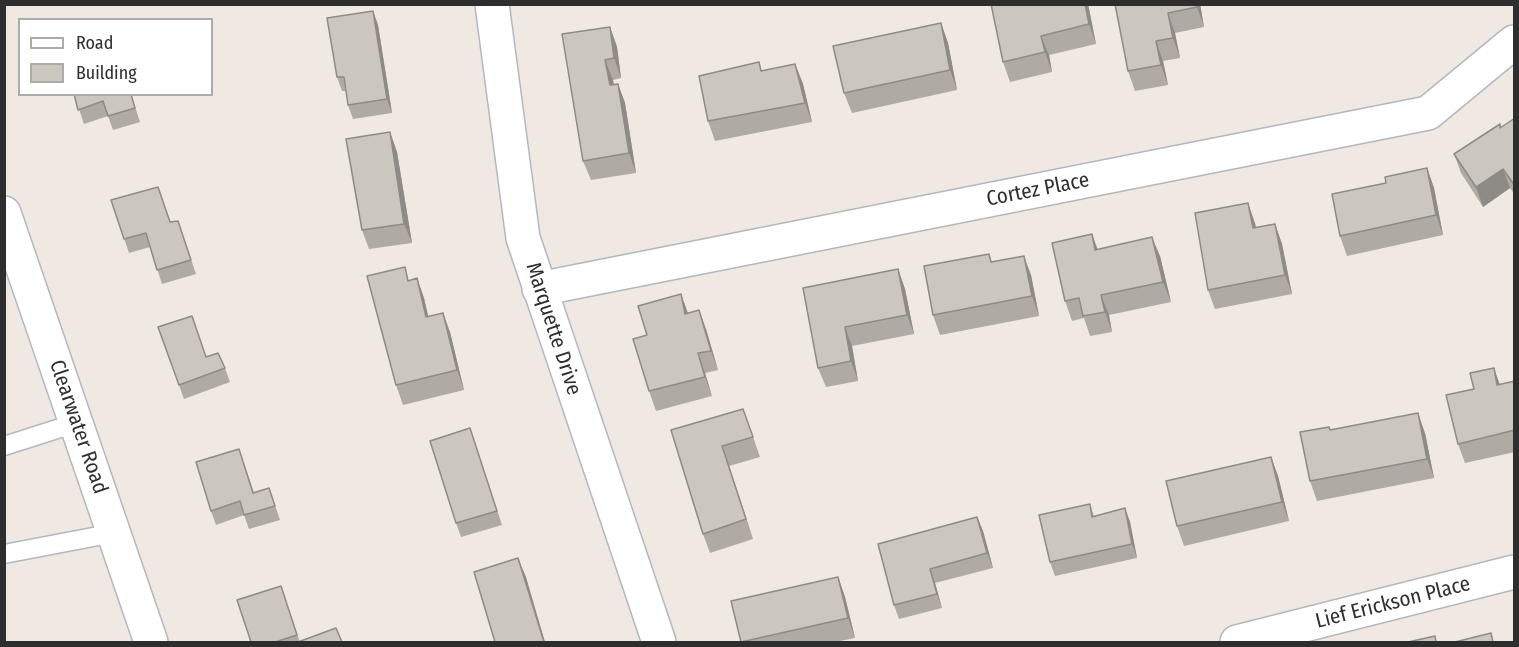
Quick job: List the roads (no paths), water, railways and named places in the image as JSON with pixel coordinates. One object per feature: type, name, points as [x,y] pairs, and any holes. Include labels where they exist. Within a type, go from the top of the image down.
[{"type":"street","name":"Marquette Drive","points":[[492,4],[523,238],[659,642]]},
{"type":"street","name":"Cortez Place","points":[[539,289],[1428,113],[1515,42]]},
{"type":"street","name":"Clearwater Road","points":[[4,213],[151,642]]},
{"type":"street","name":"Lief Erickson Place","points":[[1237,642],[1515,572]]},
{"type":"lane","points":[[4,446],[76,423]]},
{"type":"lane","points":[[4,554],[114,533]]}]
